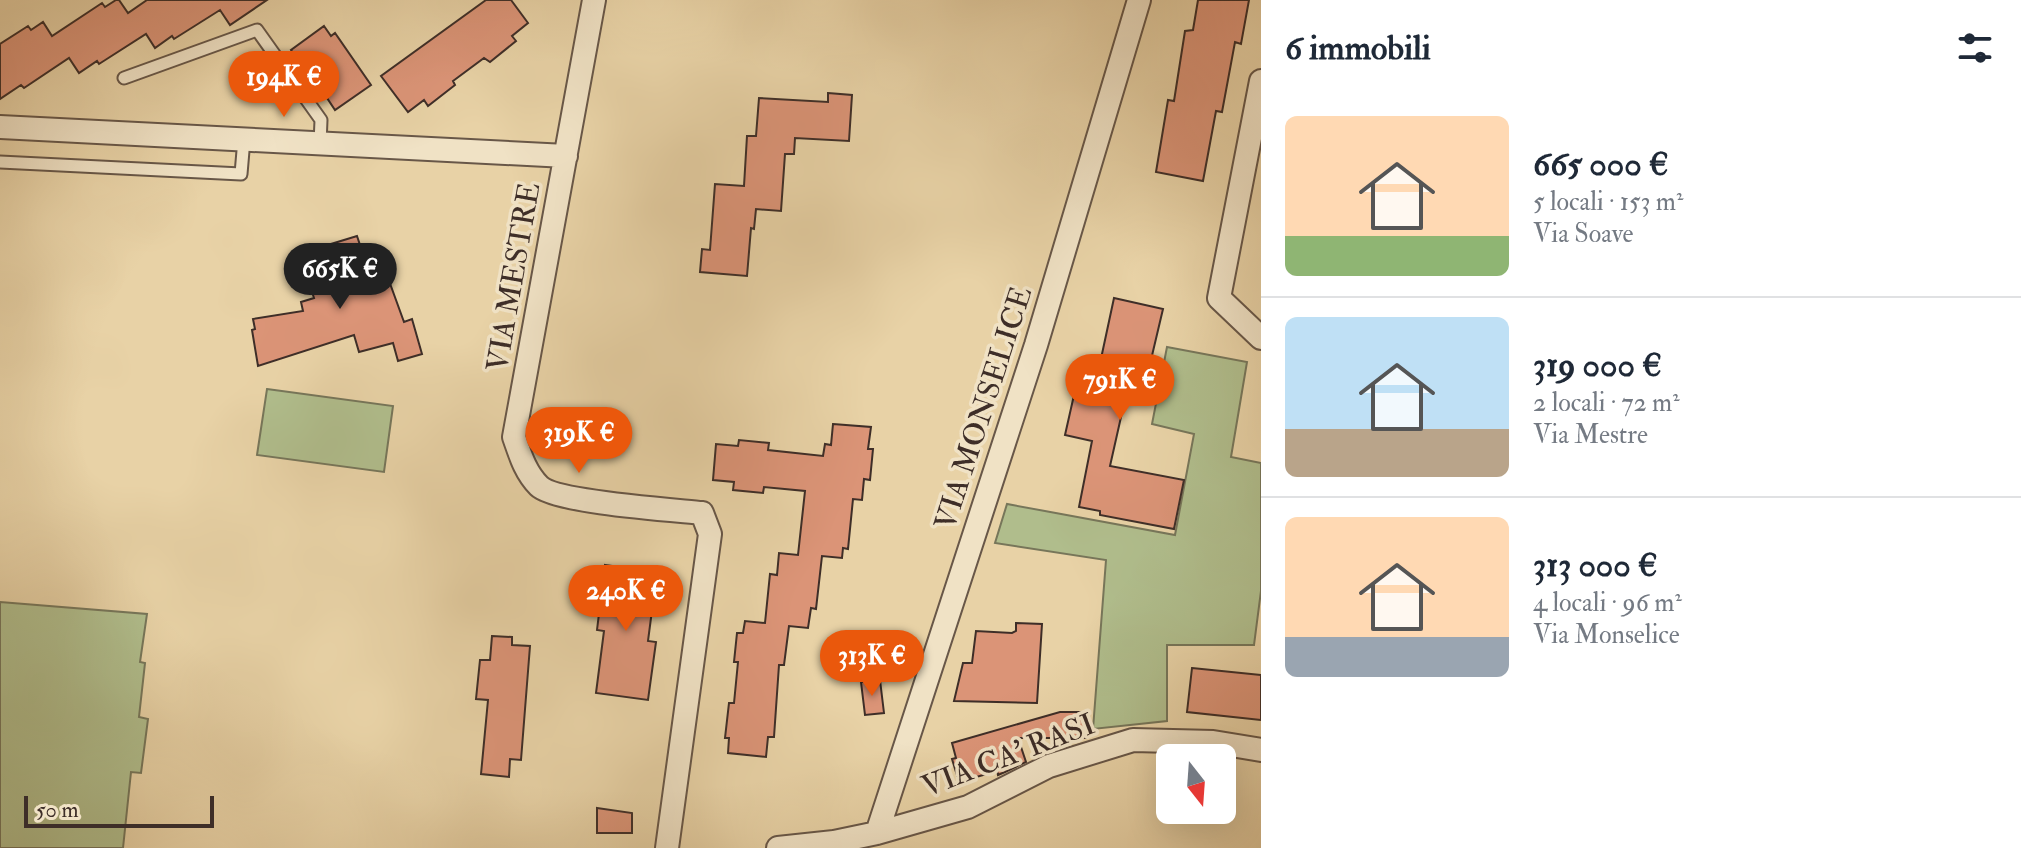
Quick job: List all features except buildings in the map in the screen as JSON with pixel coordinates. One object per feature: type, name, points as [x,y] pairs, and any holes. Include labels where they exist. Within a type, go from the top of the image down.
[{"type":"street","name":"VIA MESTRE","points":[[594,0],[514,437],[523,464],[540,488],[563,496],[702,513],[710,534],[667,848]]},
{"type":"street","name":"VIA MONSELICE","points":[[877,833],[1036,345],[1139,0]]},
{"type":"street","points":[[1260,89],[1219,298],[1261,338]]},
{"type":"street","points":[[0,127],[566,156]]},
{"type":"street","name":"VIA CA' RASI","points":[[778,848],[834,842],[877,833],[968,807],[1049,766],[1133,740],[1213,742],[1261,750]]},
{"type":"lane","points":[[124,78],[257,30],[321,120],[320,145]]},
{"type":"lane","points":[[0,162],[241,174],[244,139]]},
{"type":"green space","points":[[1167,347],[1247,362],[1231,457],[1261,463],[1261,591],[1254,645],[1167,645],[1167,721],[1093,729],[1106,560],[995,543],[1007,504],[1175,535],[1194,434],[1152,424]]},
{"type":"green space","points":[[267,389],[393,406],[384,472],[257,455]]},
{"type":"green space","points":[[0,602],[147,614],[140,662],[145,663],[139,717],[148,719],[141,773],[131,772],[123,848],[0,848]]}]
